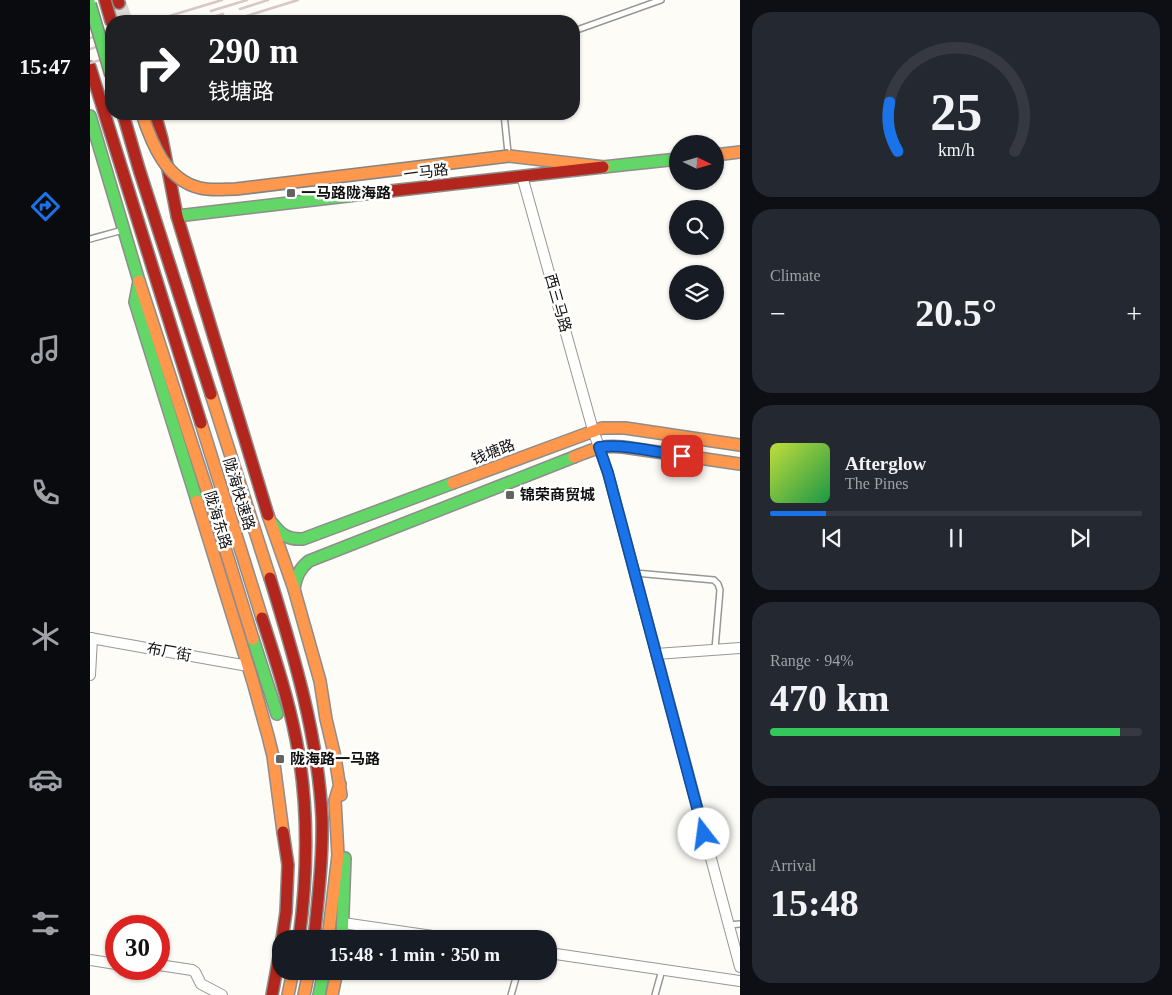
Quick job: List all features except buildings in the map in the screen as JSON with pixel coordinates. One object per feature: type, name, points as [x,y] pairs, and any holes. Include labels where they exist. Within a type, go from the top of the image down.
[{"type":"main road","points":[[105,0],[109,15]]},
{"type":"main road","points":[[90,4],[105,55]]},
{"type":"main road","name":"陇海快速路","points":[[90,67],[105,114]]},
{"type":"main road","name":"陇海东路","points":[[90,116],[139,281],[135,302],[268,736],[288,865],[283,930]]},
{"type":"main road","name":"陇海快速路","points":[[107,120],[278,670],[291,718],[299,760],[306,838],[300,930]]},
{"type":"main road","name":"陇海快速路","points":[[125,120],[274,591],[302,688],[314,745],[321,807],[322,849],[315,930]]},
{"type":"main road","points":[[144,120],[153,145],[164,164],[180,178],[201,188],[236,188],[509,156],[604,167]]},
{"type":"main road","points":[[156,120],[169,171],[177,216],[270,521],[294,589],[320,682],[340,784],[345,834],[343,930]]},
{"type":"main road","points":[[724,154],[740,152]]},
{"type":"main road","name":"一马路","points":[[177,216],[669,160]]},
{"type":"main road","points":[[139,281],[280,721]]},
{"type":"main road","name":"钱塘路","points":[[270,521],[285,537],[296,540],[303,539],[602,428],[625,428],[740,445]]},
{"type":"main road","points":[[294,589],[298,572],[309,561],[599,447],[633,448],[740,464]]},
{"type":"main road","points":[[286,743],[298,825],[306,838]]},
{"type":"main road","points":[[329,930],[338,856],[334,800],[340,784]]},
{"type":"main road","points":[[272,995],[275,980]]},
{"type":"main road","points":[[288,995],[291,980]]},
{"type":"main road","points":[[304,995],[307,980]]},
{"type":"main road","points":[[319,994],[322,980]]},
{"type":"main road","points":[[332,995],[335,980]]},
{"type":"street","name":"西三马路","points":[[522,176],[593,430],[608,473],[740,967]]},
{"type":"street","name":"布厂街","points":[[91,638],[248,666]]},
{"type":"street","points":[[90,675],[91,638]]},
{"type":"street","points":[[656,654],[740,648]]},
{"type":"street","points":[[343,923],[391,930]]},
{"type":"street","points":[[557,954],[740,981]]},
{"type":"street","points":[[90,960],[105,962]]},
{"type":"street","points":[[170,967],[192,970],[201,984],[222,995]]},
{"type":"lane","points":[[580,29],[661,0]]},
{"type":"lane","points":[[505,120],[509,156]]},
{"type":"lane","points":[[90,239],[123,230]]},
{"type":"lane","points":[[635,573],[714,580],[720,590],[715,649]]},
{"type":"lane","points":[[728,925],[740,924]]},
{"type":"lane","points":[[655,995],[662,970]]},
{"type":"lane","points":[[511,995],[515,980]]},
{"type":"tunnel","points":[[119,3],[123,15]]},
{"type":"railway","points":[[173,15],[222,0]]},
{"type":"railway","points":[[211,11],[247,0]]},
{"type":"railway","points":[[240,9],[268,0]]},
{"type":"railway","points":[[249,15],[298,0]]},
{"type":"railway","points":[[90,38],[105,34]]},
{"type":"railway","points":[[90,49],[105,44]]},
{"type":"railway","points":[[90,63],[105,59]]},
{"type":"traffic: fast","points":[[90,4],[105,55]]},
{"type":"traffic: fast","points":[[90,116],[139,281],[135,302],[197,501]]},
{"type":"traffic: fast","points":[[603,167],[669,160]]},
{"type":"traffic: fast","points":[[177,216],[373,193]]},
{"type":"traffic: fast","points":[[294,589],[298,574],[309,561],[574,457]]},
{"type":"traffic: fast","points":[[273,524],[286,536],[294,539],[303,539],[453,483]]},
{"type":"traffic: fast","points":[[253,639],[277,714]]},
{"type":"traffic: fast","points":[[342,930],[345,858]]},
{"type":"traffic: fast","points":[[319,995],[322,980]]},
{"type":"traffic: slow","points":[[144,120],[150,137],[169,169],[188,184],[214,190],[236,189],[509,156]]},
{"type":"traffic: slow","points":[[724,154],[740,152]]},
{"type":"traffic: slow","points":[[509,156],[604,167]]},
{"type":"traffic: slow","points":[[139,281],[253,639]]},
{"type":"traffic: slow","points":[[211,394],[270,578]]},
{"type":"traffic: slow","points":[[201,423],[262,618]]},
{"type":"traffic: slow","points":[[453,483],[602,428],[625,428],[740,445]]},
{"type":"traffic: slow","points":[[574,457],[598,448],[623,447],[740,464]]},
{"type":"traffic: slow","points":[[197,501],[268,736],[273,756],[283,832]]},
{"type":"traffic: slow","points":[[268,515],[294,589],[320,681],[341,795]]},
{"type":"traffic: slow","points":[[329,930],[338,855],[335,800],[340,784]]},
{"type":"traffic: slow","points":[[288,995],[291,980]]},
{"type":"traffic: slow","points":[[304,995],[307,980]]},
{"type":"traffic: slow","points":[[332,995],[335,980]]},
{"type":"traffic: jam","points":[[105,0],[109,15]]},
{"type":"traffic: jam","points":[[90,67],[105,115]]},
{"type":"traffic: jam","points":[[107,120],[201,423]]},
{"type":"traffic: jam","points":[[125,120],[211,394]]},
{"type":"traffic: jam","points":[[157,120],[177,216],[268,515]]},
{"type":"traffic: jam","points":[[373,193],[603,167]]},
{"type":"traffic: jam","points":[[270,578],[303,696],[316,756],[320,787],[322,849],[315,930]]},
{"type":"traffic: jam","points":[[262,618],[289,708],[300,764],[306,839],[300,930]]},
{"type":"traffic: jam","points":[[283,832],[288,865],[283,930]]},
{"type":"traffic: jam","points":[[272,995],[275,980]]},
{"type":"place","name":"一马路陇海路","points":[[291,193]]},
{"type":"place","name":"锦荣商贸城","points":[[510,495]]},
{"type":"place","name":"陇海路一马路","points":[[280,759]]},
{"type":"route","points":[[682,456],[623,447],[599,447],[608,473],[704,834]]}]
